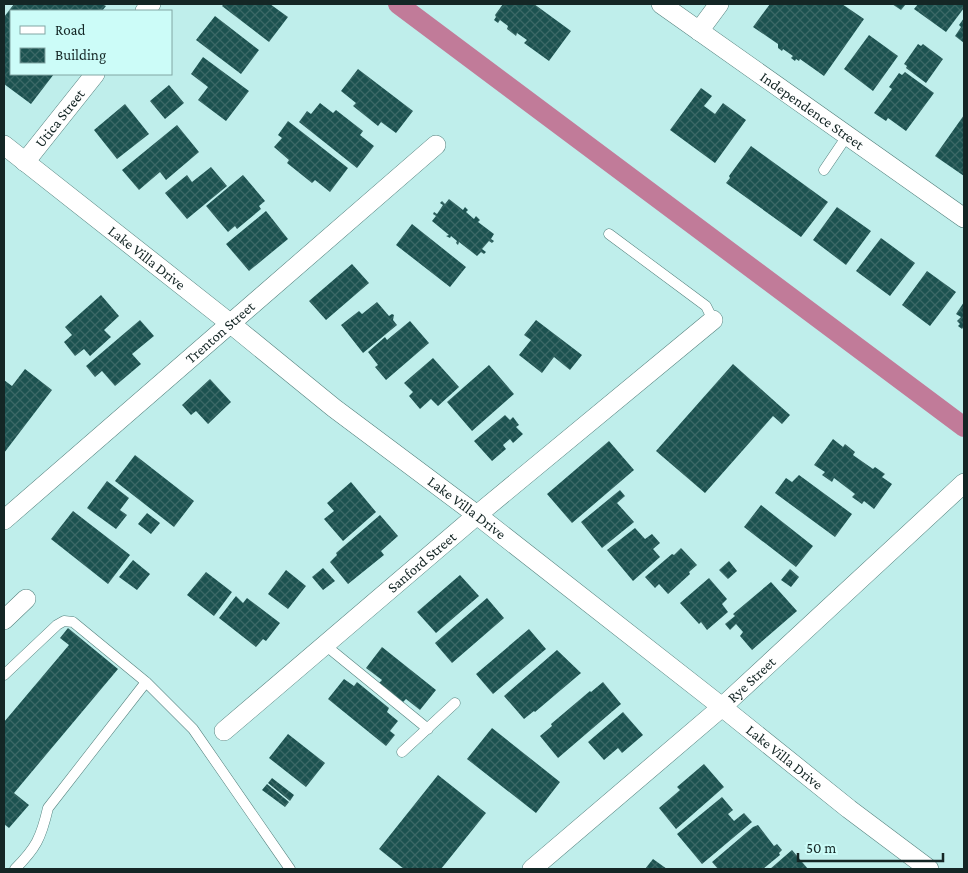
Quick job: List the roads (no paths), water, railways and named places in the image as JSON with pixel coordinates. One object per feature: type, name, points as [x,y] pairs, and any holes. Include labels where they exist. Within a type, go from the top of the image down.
[{"type":"street","name":"Independence Street","points":[[661,4],[964,218]]},
{"type":"street","points":[[699,31],[719,4]]},
{"type":"street","name":"Utica Street","points":[[25,162],[94,75]]},
{"type":"street","name":"Lake Villa Drive","points":[[4,145],[334,408],[477,515],[722,706],[849,809],[929,869]]},
{"type":"street","name":"Trenton Street","points":[[4,520],[436,145]]},
{"type":"street","name":"Sanford Street","points":[[224,731],[477,515],[713,320]]},
{"type":"street","name":"Rye Street","points":[[532,869],[722,706],[964,483]]},
{"type":"street","points":[[4,620],[26,600]]},
{"type":"lane","points":[[824,170],[847,136]]},
{"type":"lane","points":[[608,234],[706,306],[713,320]]},
{"type":"lane","points":[[4,675],[57,625],[64,621],[73,622],[146,682],[193,729],[290,869]]},
{"type":"lane","points":[[325,644],[428,729]]},
{"type":"lane","points":[[15,869],[27,857],[42,834],[48,808],[146,682]]},
{"type":"lane","points":[[402,752],[455,703]]},
{"type":"waterway","points":[[398,4],[964,427]]}]
